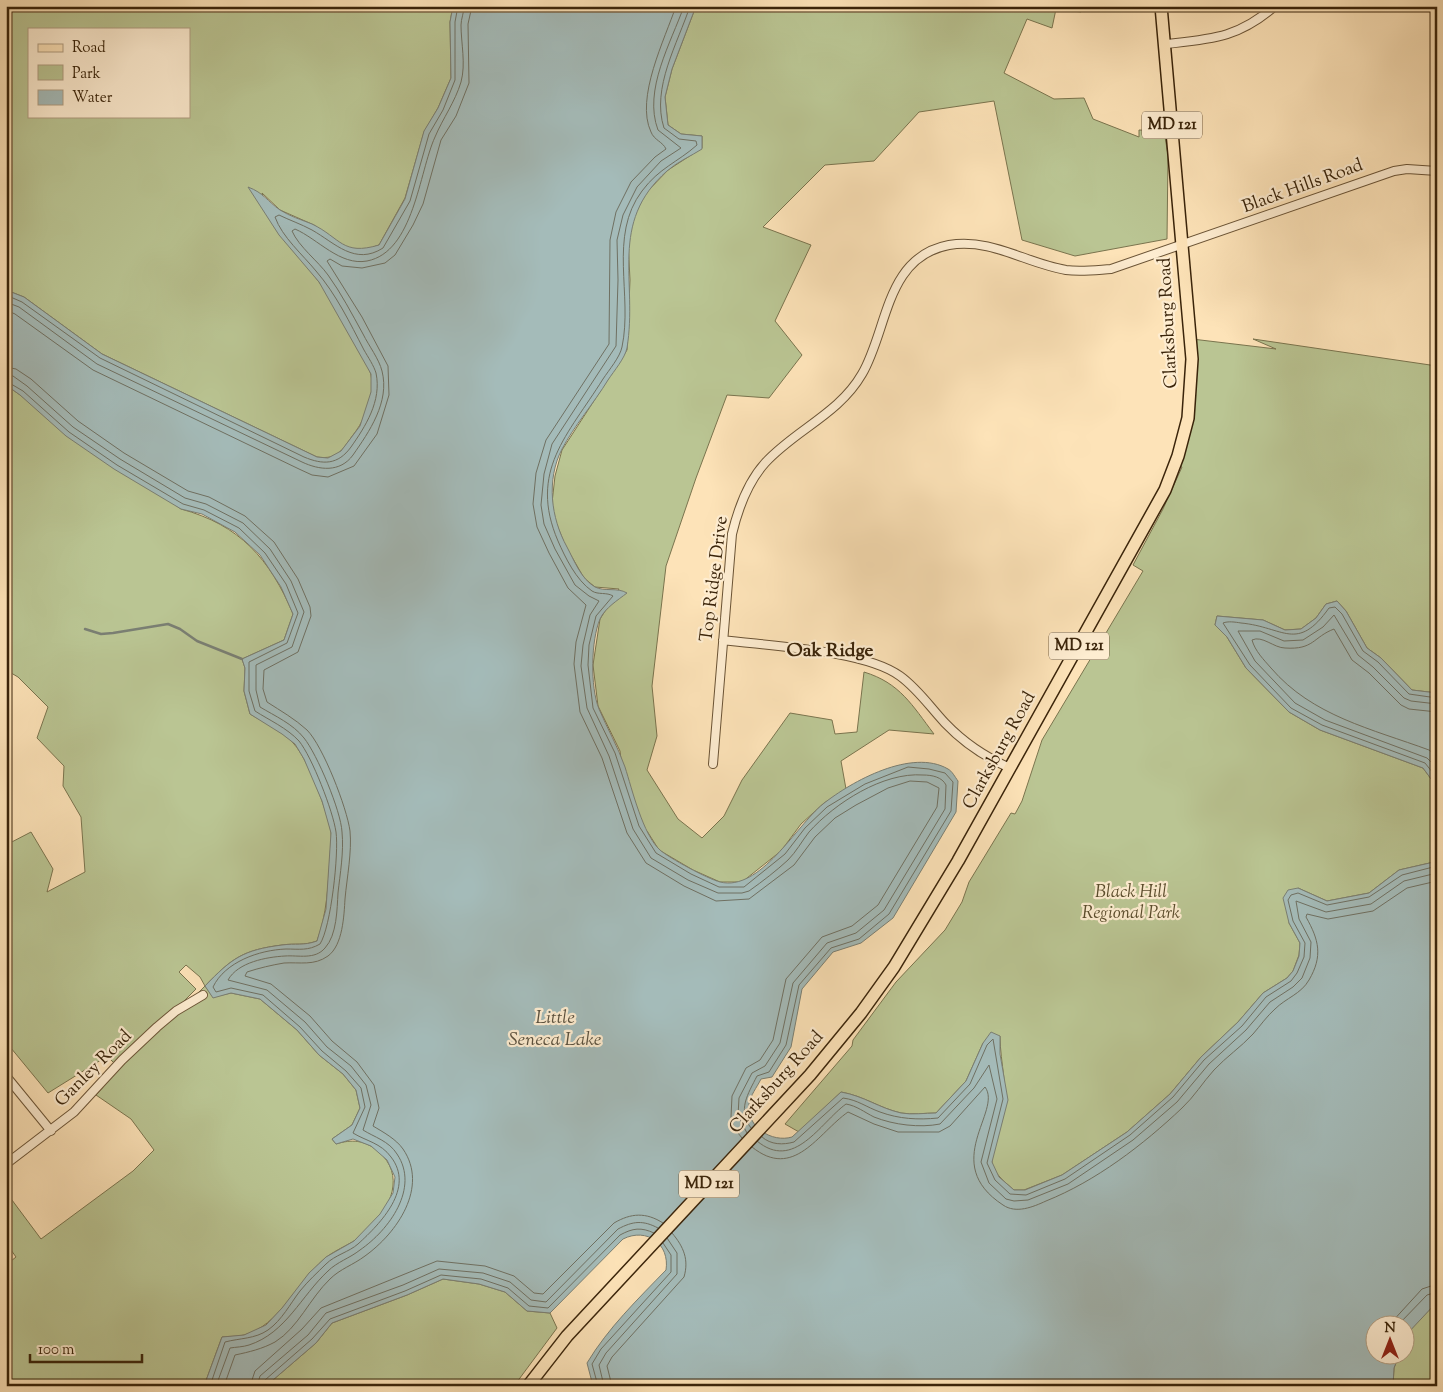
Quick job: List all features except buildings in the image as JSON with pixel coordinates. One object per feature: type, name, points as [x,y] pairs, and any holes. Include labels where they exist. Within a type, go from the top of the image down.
[{"type":"main road","name":"Clarksburg Road","points":[[528,1386],[567,1336],[834,1047],[894,967],[930,909],[1157,506],[1178,456],[1189,411],[1192,374],[1166,44],[1161,6]]},
{"type":"street","points":[[1166,44],[1212,39],[1236,33],[1259,20],[1275,6]]},
{"type":"street","name":"Black Hills Road","points":[[1182,245],[1394,171],[1407,169],[1437,171]]},
{"type":"street","name":"Top Ridge Drive","points":[[713,764],[732,534],[737,513],[748,486],[764,463],[786,443],[837,406],[855,385],[870,356],[894,289],[903,274],[932,251],[947,246],[976,243],[1065,270],[1090,271],[1111,269],[1182,245]]},
{"type":"street","points":[[723,640],[853,657],[883,666],[914,687],[946,724],[967,744],[987,758],[1010,768]]},
{"type":"street","name":"Ganley Road","points":[[6,1164],[74,1112],[122,1060],[157,1027],[203,995]]},
{"type":"street","points":[[6,1076],[51,1131]]},
{"type":"green space","points":[[6,6],[453,6],[450,22],[451,78],[438,108],[424,132],[405,198],[379,245],[364,250],[347,248],[314,225],[280,210],[262,193],[272,221],[278,231],[324,289],[370,371],[372,391],[365,415],[339,453],[330,457],[317,457],[102,354],[24,297],[6,290]]},
{"type":"green space","points":[[696,6],[1081,6],[1081,12],[1056,9],[1052,28],[1027,19],[1004,73],[1054,99],[1084,98],[1093,119],[1139,137],[1139,130],[1164,131],[1168,155],[1167,239],[1075,256],[1022,240],[994,101],[919,112],[874,161],[825,165],[763,227],[811,245],[775,321],[802,355],[769,398],[727,395],[696,478],[666,566],[652,686],[657,736],[647,770],[678,819],[702,838],[724,816],[742,780],[790,713],[832,720],[835,734],[857,732],[864,672],[887,682],[904,696],[934,734],[889,730],[841,761],[846,789],[824,803],[801,824],[781,851],[742,882],[720,882],[693,870],[659,850],[647,831],[631,843],[620,751],[598,706],[593,665],[600,619],[619,589],[595,587],[584,578],[565,545],[555,520],[552,503],[555,476],[562,450],[627,350],[630,280],[628,241],[633,219],[645,194],[668,170],[702,148],[702,136],[681,134],[668,125],[665,97],[672,69]]},
{"type":"green space","name":"Black Hill Regional Park","points":[[1192,339],[1276,349],[1253,339],[1437,366],[1437,693],[1412,690],[1381,658],[1367,648],[1346,611],[1337,601],[1326,604],[1316,618],[1301,629],[1285,630],[1263,620],[1217,616],[1215,625],[1227,637],[1246,668],[1289,712],[1320,730],[1423,768],[1437,787],[1437,859],[1434,862],[1399,870],[1369,893],[1327,901],[1298,888],[1289,923],[1300,943],[1299,955],[1293,971],[1287,978],[1263,993],[1238,1022],[1201,1057],[1170,1094],[1127,1132],[1062,1175],[1024,1190],[1014,1190],[1001,1178],[993,1167],[992,1152],[1005,1107],[1000,1036],[983,1043],[966,1081],[936,1113],[901,1113],[857,1096],[841,1092],[799,1132],[785,1124],[852,1046],[853,1040],[896,982],[945,930],[962,902],[969,882],[1011,813],[1015,814],[1022,801],[1042,740],[1143,571],[1133,565],[1163,509],[1182,467],[1177,465]]},
{"type":"green space","points":[[6,385],[181,509],[220,524],[236,535],[263,561],[284,594],[293,614],[284,640],[242,659],[245,668],[244,691],[250,714],[285,735],[299,751],[311,773],[321,799],[331,835],[328,889],[323,921],[317,941],[269,947],[248,953],[223,968],[205,986],[213,997],[231,993],[260,999],[297,1030],[319,1055],[343,1074],[356,1090],[360,1108],[352,1125],[332,1139],[336,1144],[347,1141],[363,1143],[378,1151],[387,1160],[391,1170],[392,1191],[389,1202],[383,1212],[368,1230],[324,1259],[287,1303],[267,1323],[244,1335],[222,1337],[204,1386],[6,1386],[6,1265],[16,1257],[6,1243],[6,1192],[41,1239],[133,1171],[154,1150],[131,1119],[96,1095],[103,1087],[99,1082],[116,1065],[102,1051],[101,1060],[48,1093],[6,1042],[6,845],[31,832],[53,869],[47,892],[85,872],[81,817],[63,786],[64,766],[37,738],[48,707],[18,677],[6,670]],"holes":[[[186,965],[200,977],[205,986],[181,1010],[174,1011],[196,989],[179,972]]]},
{"type":"green space","points":[[443,1279],[479,1284],[505,1292],[527,1311],[550,1313],[557,1328],[514,1386],[266,1386],[316,1343],[332,1323],[407,1295]]},
{"type":"green space","points":[[1437,1302],[1437,1386],[1393,1386],[1396,1364],[1416,1364],[1416,1323]]},
{"type":"water","name":"Little Seneca Lake","points":[[453,6],[696,6],[672,69],[665,97],[668,125],[681,134],[702,136],[702,149],[667,171],[649,191],[637,211],[631,232],[629,254],[629,323],[626,352],[562,449],[557,461],[552,486],[552,499],[557,524],[582,574],[595,587],[627,593],[608,608],[600,619],[593,651],[594,689],[599,709],[625,767],[643,823],[654,843],[665,854],[698,873],[720,882],[735,882],[749,877],[763,868],[823,804],[866,777],[900,765],[917,762],[933,764],[948,769],[958,781],[956,812],[893,918],[861,943],[833,952],[802,989],[791,1047],[772,1077],[761,1079],[752,1095],[749,1112],[756,1126],[776,1138],[792,1137],[841,1092],[857,1096],[901,1113],[936,1113],[966,1081],[983,1043],[991,1032],[1000,1036],[1000,1054],[1008,1100],[992,1162],[999,1177],[1014,1190],[1025,1190],[1062,1175],[1127,1132],[1170,1094],[1201,1057],[1238,1022],[1263,993],[1287,978],[1293,971],[1299,956],[1300,943],[1289,923],[1283,898],[1288,890],[1298,888],[1327,901],[1369,893],[1399,870],[1434,862],[1437,859],[1437,1302],[1416,1324],[1416,1314],[1366,1314],[1366,1364],[1396,1364],[1393,1386],[593,1386],[587,1363],[595,1350],[634,1303],[666,1270],[664,1252],[660,1246],[655,1240],[640,1235],[623,1239],[550,1313],[527,1311],[505,1292],[479,1284],[443,1279],[407,1295],[332,1323],[316,1343],[266,1386],[204,1386],[222,1337],[244,1335],[266,1325],[309,1273],[326,1257],[354,1241],[380,1214],[393,1193],[395,1177],[387,1160],[371,1146],[353,1139],[336,1144],[332,1139],[352,1125],[360,1108],[356,1090],[343,1074],[319,1055],[297,1030],[260,999],[231,993],[213,998],[205,986],[223,968],[248,953],[269,947],[317,941],[326,909],[331,833],[322,801],[304,759],[295,744],[250,714],[244,691],[245,668],[242,659],[284,640],[293,614],[281,587],[260,555],[235,532],[202,514],[181,509],[114,469],[66,436],[6,385],[6,290],[24,297],[102,354],[317,457],[328,458],[341,451],[360,426],[371,392],[371,374],[319,282],[279,235],[248,187],[284,212],[322,229],[342,244],[357,248],[379,245],[405,199],[424,131],[438,108],[451,78],[450,22]]},
{"type":"water","points":[[1337,601],[1346,611],[1367,648],[1381,658],[1412,690],[1437,693],[1437,787],[1423,768],[1320,730],[1289,712],[1246,668],[1227,637],[1215,625],[1217,616],[1263,620],[1285,630],[1301,629],[1316,618],[1326,604]]},
{"type":"waterway","points":[[85,629],[101,634],[168,624],[180,629],[197,641],[242,659]]},
{"type":"district","name":"Oak Ridge","points":[[830,651]]}]
